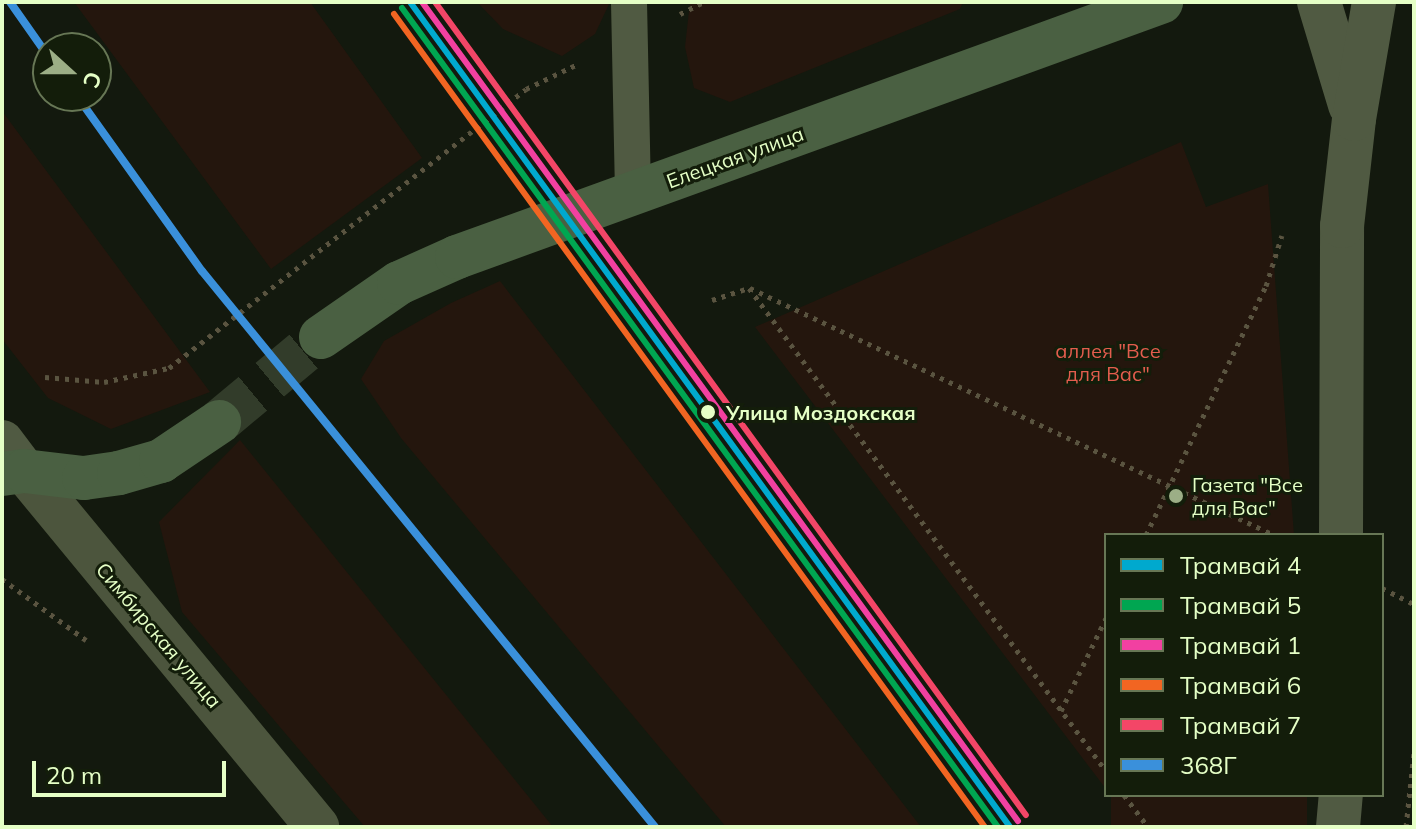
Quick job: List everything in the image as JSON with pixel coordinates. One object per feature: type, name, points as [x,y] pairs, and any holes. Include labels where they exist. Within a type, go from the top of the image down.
[{"type":"main road","name":"Елецкая улица","points":[[321,337],[399,283],[442,263],[1161,2]]},
{"type":"main road","points":[[9,462],[84,478],[119,473],[161,461],[219,422]]},
{"type":"main road","name":"Симбирская улица","points":[[9,462],[317,827]]},
{"type":"street","points":[[1319,2],[1354,119]]},
{"type":"street","points":[[1341,533],[1342,226],[1354,119],[1374,2]]},
{"type":"street","points":[[1338,827],[1341,797]]},
{"type":"lane","points":[[629,2],[633,194]]},
{"type":"path","points":[[45,377],[104,382],[169,368],[526,89],[704,2]]},
{"type":"path","points":[[1147,533],[1266,286],[1284,230]]},
{"type":"path","points":[[749,288],[1104,768]]},
{"type":"path","points":[[712,300],[749,288],[1270,533]]},
{"type":"path","points":[[1384,589],[1414,604]]},
{"type":"path","points":[[1061,711],[1104,622]]},
{"type":"path","points":[[1406,827],[1414,752]]},
{"type":"path","points":[[1126,797],[1148,827]]},
{"type":"green space","points":[[74,2],[310,2],[422,158],[271,269],[112,54],[112,32],[96,32]]},
{"type":"green space","points":[[477,2],[610,2],[595,34],[562,56],[503,29]]},
{"type":"green space","points":[[690,2],[963,2],[960,9],[730,102],[694,88],[685,47]]},
{"type":"green space","points":[[2,111],[210,392],[111,429],[48,398],[2,339]]},
{"type":"green space","name":"аллея \"Все для Вас\"","points":[[1181,142],[1206,207],[1268,184],[1294,533],[1104,533],[1104,786],[755,327]]},
{"type":"green space","points":[[500,281],[921,827],[726,827],[401,438],[361,379],[384,341],[451,303]]},
{"type":"green space","points":[[240,440],[553,827],[365,827],[182,612],[159,522]]},
{"type":"green space","points":[[1111,797],[1307,797],[1307,827],[1111,827]]},
{"type":"tunnel","points":[[219,422],[321,337]]},
{"type":"tram line","name":"4","points":[[410,2],[1010,827]]},
{"type":"tram line","name":"1","points":[[422,2],[1018,821]]},
{"type":"tram line","name":"7","points":[[435,2],[1026,815]]},
{"type":"tram line","name":"5","points":[[402,8],[998,827]]},
{"type":"tram line","name":"6","points":[[394,14],[985,827]]},
{"type":"transit line","name":"368Г","points":[[10,2],[32,33]]},
{"type":"transit line","name":"368Г","points":[[88,112],[202,271],[655,827]]},
{"type":"place","name":"Улица Моздокская","points":[[708,412]]},
{"type":"place","name":"Газета \"Все для Вас\"","points":[[1176,496]]}]
